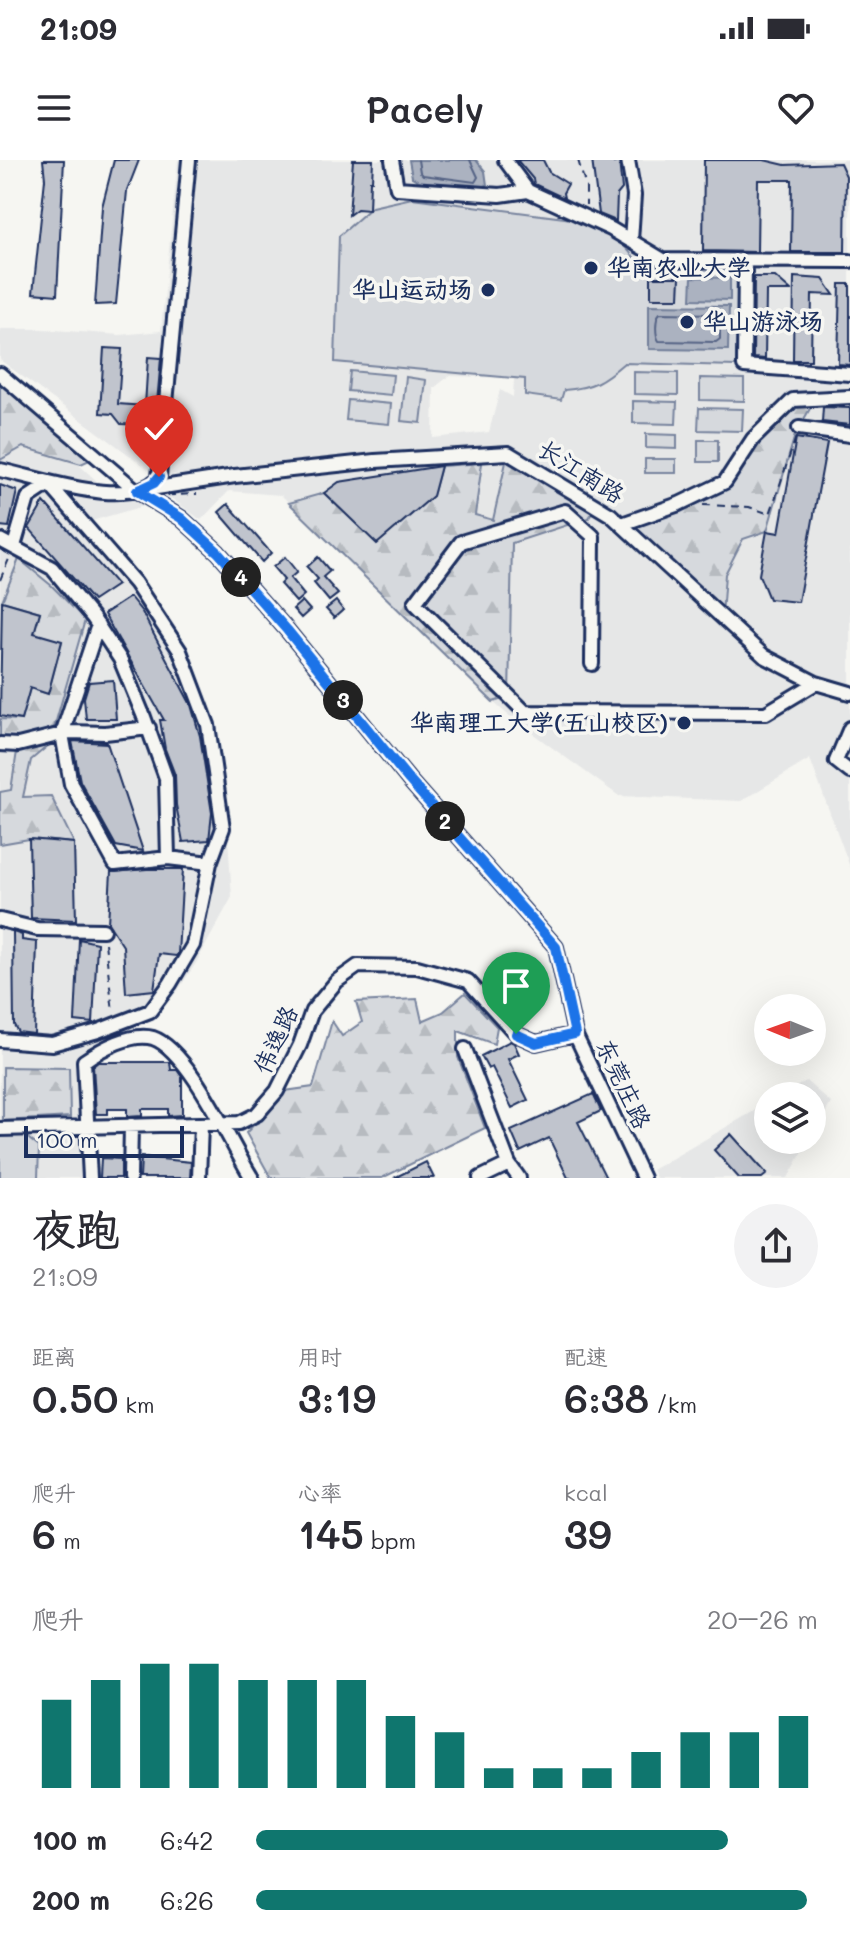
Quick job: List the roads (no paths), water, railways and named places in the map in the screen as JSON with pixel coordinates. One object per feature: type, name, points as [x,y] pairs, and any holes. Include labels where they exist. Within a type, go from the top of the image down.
[{"type":"street","points":[[131,494],[154,483],[159,477],[189,160]]},
{"type":"street","points":[[392,160],[397,188],[500,195],[528,191]]},
{"type":"street","points":[[505,160],[528,191],[663,260],[850,261]]},
{"type":"street","points":[[628,160],[634,195],[631,241]]},
{"type":"street","points":[[745,262],[744,366],[850,374]]},
{"type":"street","name":"东莞庄路","points":[[0,374],[131,494],[181,518],[218,552],[287,630],[409,780],[556,947],[575,1034],[643,1178]]},
{"type":"street","points":[[622,524],[679,504],[725,482],[753,439],[793,400],[850,397]]},
{"type":"street","points":[[799,428],[850,435]]},
{"type":"street","name":"长江南路","points":[[0,470],[35,477],[49,484],[131,494],[235,476],[375,461],[508,453],[622,524],[764,656],[816,683],[850,693]]},
{"type":"street","points":[[0,1040],[52,1044],[150,1011],[193,945],[210,863],[223,828],[208,725],[180,651],[135,583],[49,484],[28,498],[14,546]]},
{"type":"street","points":[[592,664],[593,536],[565,511],[461,542],[415,603],[525,712],[766,713],[816,683]]},
{"type":"street","points":[[0,540],[52,568],[98,625],[120,659],[166,778],[168,858]]},
{"type":"street","points":[[98,625],[62,734],[71,784],[115,864],[168,858],[210,863]]},
{"type":"street","points":[[0,744],[18,745],[62,734],[149,728]]},
{"type":"street","points":[[850,728],[836,761],[850,772]]},
{"type":"street","points":[[0,920],[37,929],[103,930]]},
{"type":"street","name":"伟逸路","points":[[0,1129],[239,1123],[257,1114],[277,1091],[300,1045],[312,1011],[337,981],[358,966],[417,967],[468,981],[516,1034],[536,1043],[575,1034]]},
{"type":"street","points":[[90,1178],[83,1126],[84,1061],[129,1038],[151,1037],[172,1047],[222,1123],[252,1178]]},
{"type":"street","points":[[465,1049],[509,1164],[519,1178]]},
{"type":"street","points":[[199,1178],[201,1124]]},
{"type":"street","points":[[130,1178],[131,1125]]},
{"type":"street","points":[[480,1178],[509,1164]]},
{"type":"water","points":[[409,160],[476,160],[485,171],[487,185],[478,189],[421,182],[412,177]]},
{"type":"water","points":[[692,277],[730,278],[730,300],[691,299]]},
{"type":"water","points":[[649,305],[729,306],[728,350],[649,349]]},
{"type":"place","name":"华南农业大学","points":[[591,268]]},
{"type":"place","name":"华山运动场","points":[[488,290]]},
{"type":"place","name":"华山游泳场","points":[[687,322]]},
{"type":"place","name":"华南理工大学(五山校区)","points":[[684,723]]}]
